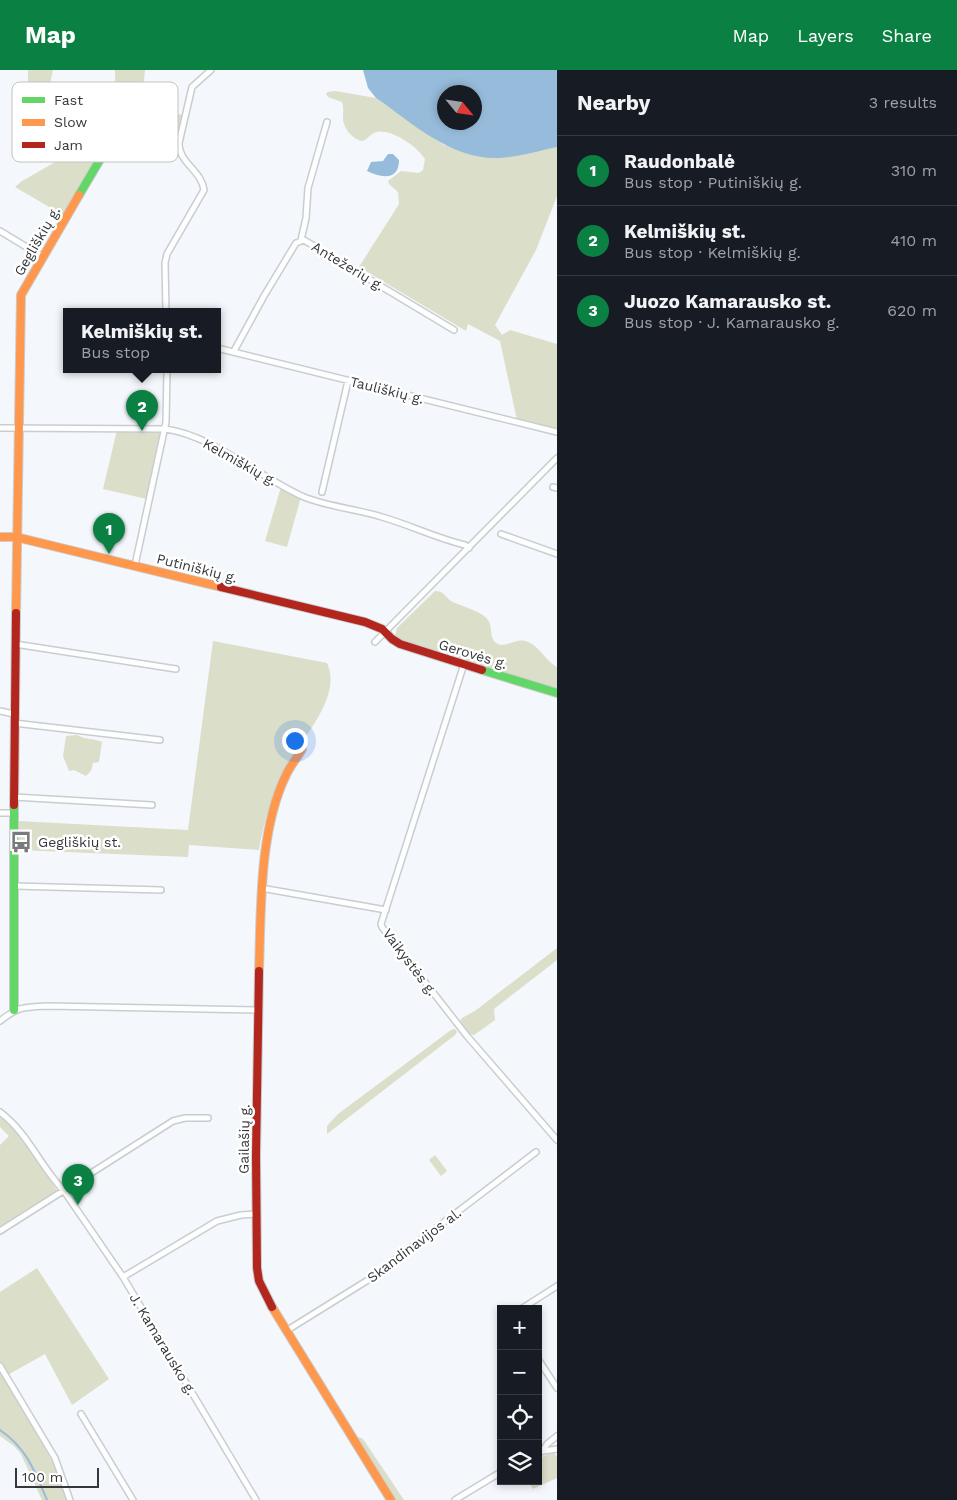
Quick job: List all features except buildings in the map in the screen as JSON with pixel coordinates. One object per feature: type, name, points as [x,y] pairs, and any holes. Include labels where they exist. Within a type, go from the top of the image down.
[{"type":"street","points":[[178,143],[192,87],[211,70]]},
{"type":"street","points":[[301,240],[306,218],[308,188],[327,122]]},
{"type":"street","points":[[166,308],[165,263],[167,254],[204,190],[201,180],[178,149]]},
{"type":"street","name":"Gegliškių g.","points":[[14,1010],[14,714],[20,304],[24,289],[99,162]]},
{"type":"street","points":[[0,231],[43,257]]},
{"type":"street","name":"Antežerių g.","points":[[234,351],[296,243],[301,240],[307,241],[454,330]]},
{"type":"street","name":"Tauliškių g.","points":[[221,349],[557,432]]},
{"type":"street","points":[[135,565],[167,417],[167,373]]},
{"type":"street","points":[[322,492],[348,381]]},
{"type":"street","name":"Kelmiškių g.","points":[[0,428],[178,430],[192,435],[306,498],[382,517],[469,548]]},
{"type":"street","points":[[375,642],[557,458]]},
{"type":"street","points":[[501,534],[557,554]]},
{"type":"street","name":"Putiniškių g.","points":[[0,537],[16,537],[135,565],[365,622],[379,627],[385,632]]},
{"type":"street","name":"Gerovės g.","points":[[385,632],[400,644],[557,693]]},
{"type":"street","points":[[15,644],[176,669]]},
{"type":"street","name":"Vaikystės g.","points":[[464,664],[381,924],[384,932],[423,978],[438,1000],[557,1140]]},
{"type":"street","points":[[0,711],[14,714]]},
{"type":"street","points":[[14,723],[160,740]]},
{"type":"street","name":"Gailašių g.","points":[[302,749],[286,775],[275,804],[261,888],[256,1214],[257,1268],[264,1295],[391,1500]]},
{"type":"street","points":[[14,797],[152,805]]},
{"type":"street","points":[[0,813],[14,813]]},
{"type":"street","points":[[15,886],[161,890]]},
{"type":"street","points":[[261,888],[386,910]]},
{"type":"street","points":[[0,1022],[14,1010],[48,1006],[259,1010]]},
{"type":"street","name":"J. Kamarausko g.","points":[[0,1112],[16,1125],[123,1277],[256,1500]]},
{"type":"street","points":[[0,1231],[173,1121],[185,1118],[208,1118]]},
{"type":"street","name":"Skandinavijos al.","points":[[286,1331],[368,1280],[536,1152]]},
{"type":"street","points":[[123,1277],[218,1221],[241,1215],[256,1214]]},
{"type":"street","points":[[528,1305],[557,1286]]},
{"type":"street","points":[[542,1365],[557,1388]]},
{"type":"street","points":[[0,1366],[49,1448],[70,1500]]},
{"type":"street","points":[[81,1414],[133,1500]]},
{"type":"street","points":[[542,1450],[546,1444],[557,1436]]},
{"type":"street","points":[[542,1452],[557,1449]]},
{"type":"street","points":[[455,1500],[497,1474]]},
{"type":"green space","points":[[28,70],[53,70],[50,82],[28,82]]},
{"type":"green space","points":[[115,70],[145,70],[144,82],[115,82]]},
{"type":"green space","points":[[335,91],[376,98],[444,145],[497,158],[557,147],[557,196],[536,250],[495,325],[502,335],[510,330],[557,344],[557,429],[517,420],[500,341],[468,324],[466,331],[359,267],[399,204],[398,192],[388,181],[401,171],[419,173],[423,170],[425,159],[410,144],[389,133],[376,132],[363,141],[352,136],[343,122],[342,102],[328,97],[326,94]]},
{"type":"green space","points":[[178,114],[184,115],[178,131]]},
{"type":"green space","points":[[56,162],[96,162],[63,215],[15,187]]},
{"type":"green space","points":[[117,430],[158,432],[161,435],[147,499],[103,489]]},
{"type":"green space","points":[[281,487],[301,497],[287,547],[265,541]]},
{"type":"green space","points":[[435,591],[485,617],[488,620],[493,640],[498,644],[525,641],[538,649],[557,667],[557,689],[399,640],[395,636],[397,628]]},
{"type":"green space","points":[[213,641],[327,663],[330,677],[329,692],[324,707],[281,776],[265,822],[259,850],[189,845],[188,857],[18,850],[18,821],[188,830]]},
{"type":"green space","points":[[77,735],[102,742],[99,762],[93,763],[91,771],[86,776],[74,770],[69,771],[63,756],[66,736]]},
{"type":"green space","points":[[557,948],[557,960],[494,1009],[495,1020],[474,1035],[470,1034],[460,1021],[462,1018],[475,1011]]},
{"type":"green space","points":[[455,1029],[457,1032],[455,1035],[327,1134],[327,1126],[338,1114],[451,1030]]},
{"type":"green space","points":[[0,1115],[20,1134],[58,1192],[0,1227],[0,1145],[9,1136],[0,1127]]},
{"type":"green space","points":[[435,1155],[447,1171],[441,1176],[429,1160]]},
{"type":"green space","points":[[37,1268],[109,1379],[72,1405],[45,1354],[4,1377],[56,1468],[66,1500],[42,1500],[21,1454],[14,1446],[0,1436],[0,1292]]},
{"type":"green space","points":[[359,1437],[363,1439],[404,1500],[396,1500],[356,1439]]},
{"type":"green space","points":[[554,1453],[557,1456],[557,1478],[542,1485],[542,1457]]},
{"type":"green space","points":[[530,1485],[542,1485],[533,1489]]},
{"type":"water","points":[[363,70],[557,70],[557,147],[500,158],[482,157],[465,153],[449,147],[419,129],[376,98],[368,88]]},
{"type":"water","points":[[388,154],[393,154],[399,160],[396,172],[393,175],[383,176],[367,171],[371,162],[383,161]]},
{"type":"waterway","points":[[0,1430],[24,1453],[34,1470],[47,1500]]},
{"type":"traffic: fast","points":[[79,195],[98,162]]},
{"type":"traffic: fast","points":[[482,670],[557,693]]},
{"type":"traffic: fast","points":[[14,805],[14,1010]]},
{"type":"traffic: slow","points":[[16,613],[21,295],[79,195]]},
{"type":"traffic: slow","points":[[0,537],[16,537],[221,587]]},
{"type":"traffic: slow","points":[[259,971],[261,897],[266,845],[277,797],[289,768],[302,749]]},
{"type":"traffic: slow","points":[[272,1307],[391,1500]]},
{"type":"traffic: jam","points":[[221,587],[365,622],[382,629],[400,644],[482,670]]},
{"type":"traffic: jam","points":[[14,805],[16,613]]},
{"type":"traffic: jam","points":[[259,971],[256,1155],[257,1268],[259,1281],[272,1307]]},
{"type":"place","name":"Kelmiškių st.","points":[[142,431]]},
{"type":"place","name":"Raudonbalė","points":[[109,554]]},
{"type":"place","name":"Gegliškių st.","points":[[21,842]]},
{"type":"place","name":"Juozo Kamarausko st.","points":[[78,1205]]}]
